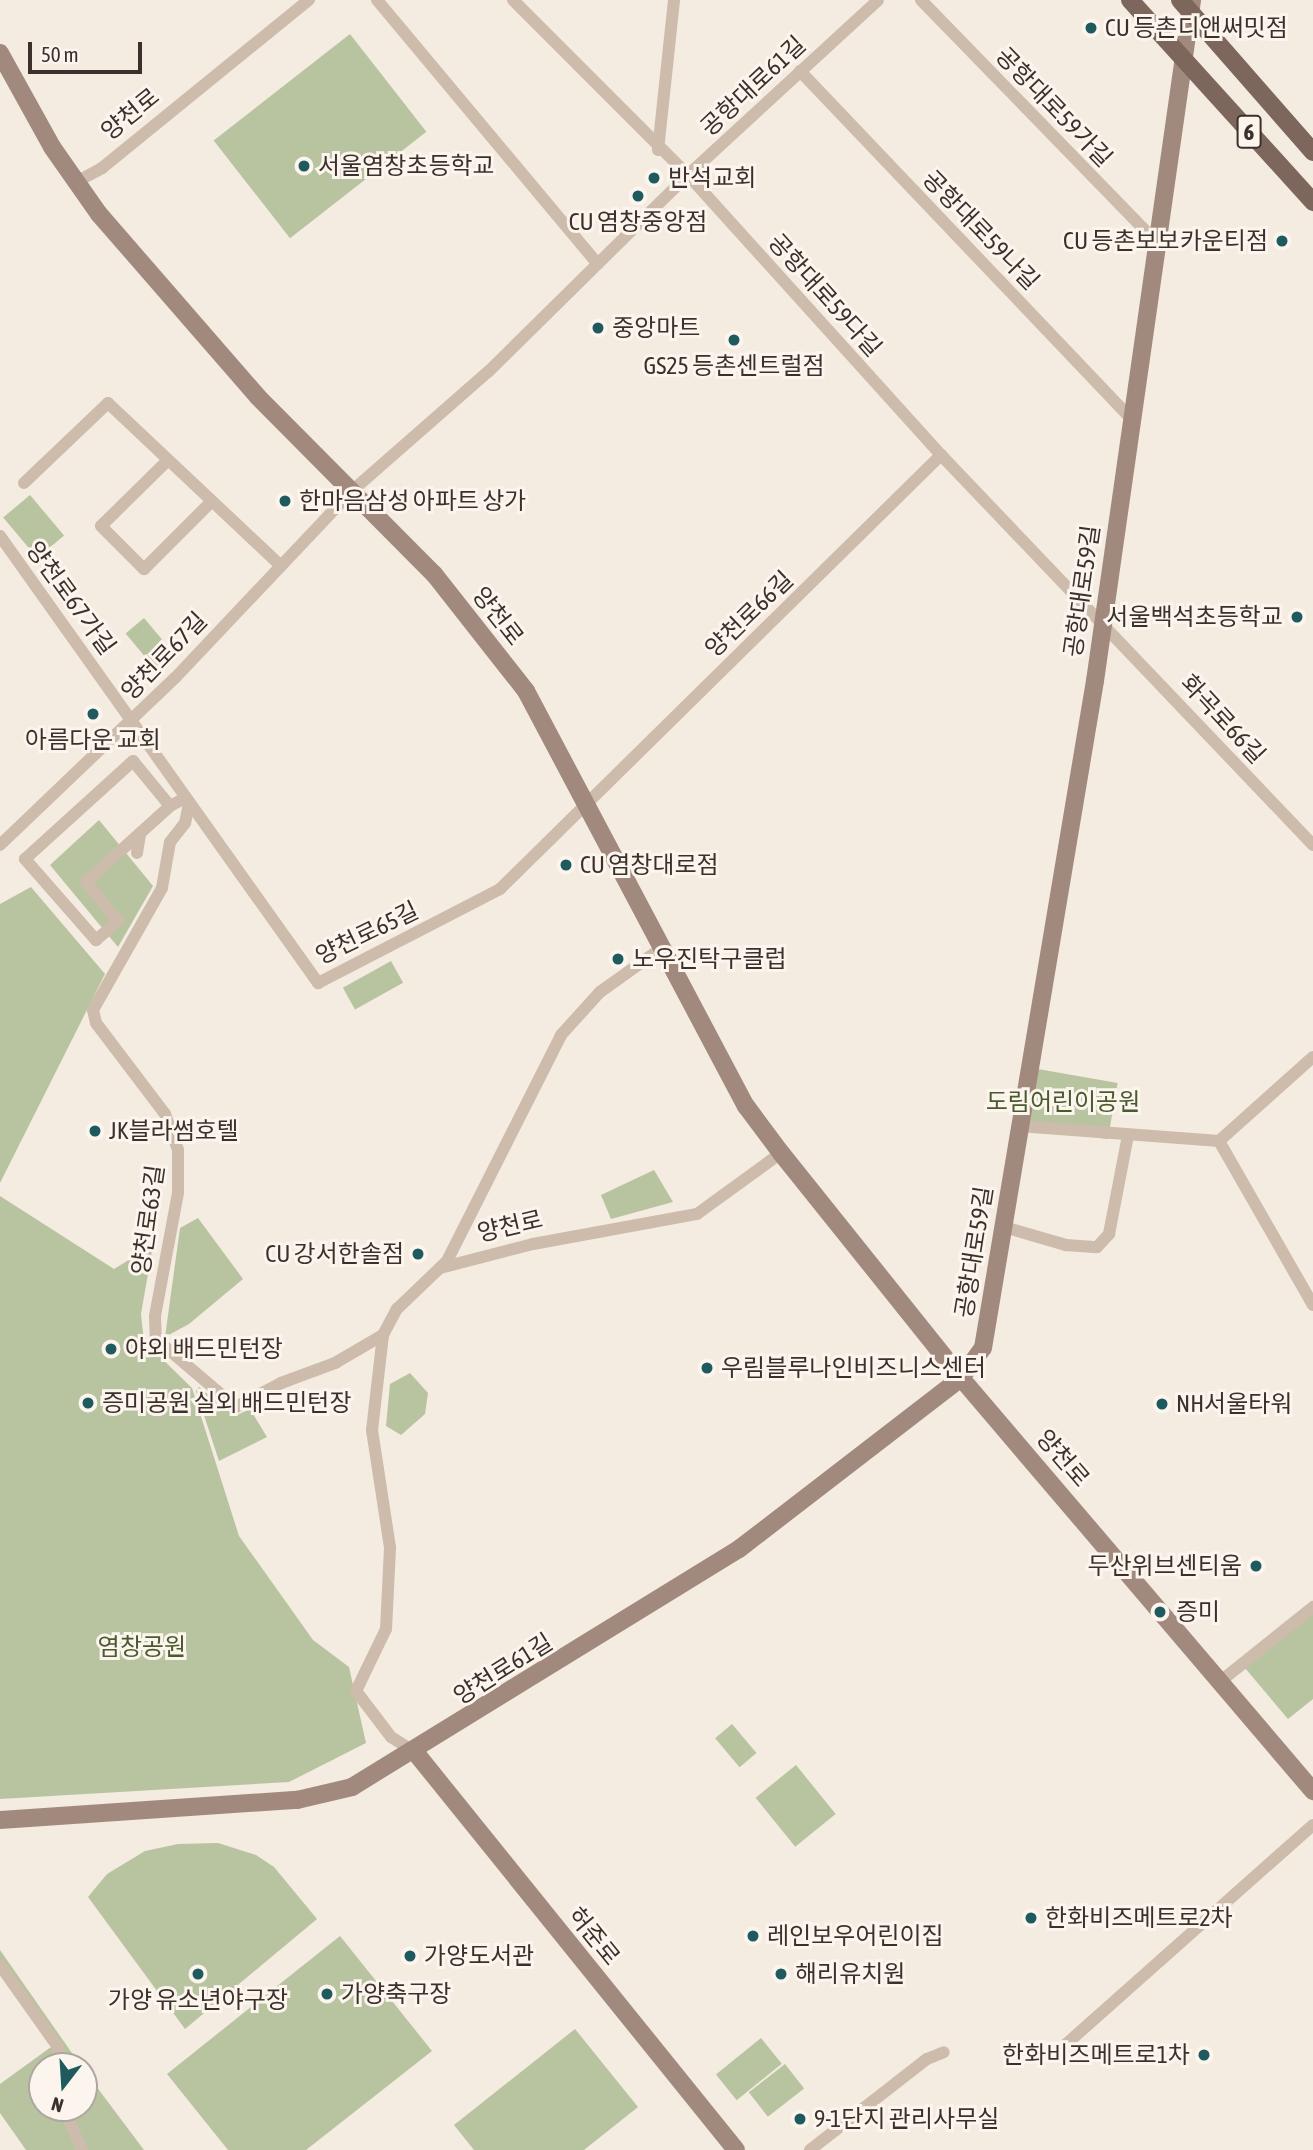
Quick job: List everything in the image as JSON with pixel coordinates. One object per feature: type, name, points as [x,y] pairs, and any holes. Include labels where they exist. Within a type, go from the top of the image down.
[{"type":"main road","name":"6","points":[[1130,0],[1313,202]]},
{"type":"main road","name":"공항대로59길","points":[[961,1378],[984,1348],[1004,1227],[1103,622],[1130,418],[1186,61],[1187,4]]},
{"type":"main road","name":"6","points":[[1187,4],[1313,152]]},
{"type":"main road","name":"양천로","points":[[0,53],[76,182],[99,214],[258,397],[434,574],[526,691],[746,1106],[781,1153],[961,1378],[1222,1680],[1313,1791]]},
{"type":"main road","name":"양천로61길","points":[[0,1820],[297,1800],[352,1787],[415,1752],[739,1549],[961,1378]]},
{"type":"main road","name":"허준로","points":[[415,1752],[736,2150]]},
{"type":"street","name":"양천로","points":[[76,182],[102,168],[293,5],[309,0]]},
{"type":"street","points":[[377,0],[598,264]]},
{"type":"street","name":"공항대로59다길","points":[[513,0],[658,150],[688,175],[942,455],[1103,622]]},
{"type":"street","points":[[658,150],[674,0]]},
{"type":"street","name":"공항대로61길","points":[[353,490],[488,372],[688,175],[878,0]]},
{"type":"street","name":"공항대로59가길","points":[[921,0],[1157,243]]},
{"type":"street","name":"공항대로59나길","points":[[800,71],[1130,418]]},
{"type":"street","points":[[24,483],[108,403],[166,462],[280,565]]},
{"type":"street","name":"양천로66길","points":[[586,803],[942,455]]},
{"type":"street","points":[[166,462],[101,526],[144,569],[211,502]]},
{"type":"street","name":"양천로67길","points":[[0,845],[129,722],[353,490]]},
{"type":"street","name":"양천로67가길","points":[[0,536],[129,722]]},
{"type":"street","name":"화곡로66길","points":[[1103,622],[1313,845]]},
{"type":"street","name":"양천로65길","points":[[129,722],[318,983],[500,889],[586,803]]},
{"type":"street","points":[[170,806],[133,761],[25,859],[96,940],[118,921],[86,883],[170,806],[187,801]]},
{"type":"street","name":"양천로63길","points":[[187,801],[184,823],[170,842],[162,888],[93,1010],[96,1023],[165,1114],[178,1150],[178,1193],[155,1316],[156,1339],[236,1407],[281,1383],[335,1363],[383,1335]]},
{"type":"street","points":[[137,853],[140,833]]},
{"type":"street","name":"양천로63길","points":[[415,1752],[391,1737],[356,1691],[386,1629],[390,1548],[372,1430],[383,1335],[397,1309],[447,1261],[561,1035],[600,992],[662,948]]},
{"type":"street","points":[[1019,1126],[1219,1141],[1313,1057]]},
{"type":"street","points":[[1004,1227],[1066,1245],[1097,1247],[1109,1234],[1128,1135]]},
{"type":"street","points":[[1219,1141],[1313,1305]]},
{"type":"street","name":"양천로","points":[[439,1268],[533,1244],[697,1214],[781,1153]]},
{"type":"street","points":[[1222,1680],[1313,1607]]},
{"type":"street","points":[[1055,2054],[1313,1825]]},
{"type":"street","points":[[0,1965],[58,2047],[58,2052]]},
{"type":"street","points":[[810,2150],[927,2059],[944,2052]]},
{"type":"street","points":[[70,2122],[82,2150]]},
{"type":"green space","points":[[350,34],[426,132],[290,238],[214,141]]},
{"type":"green space","points":[[30,495],[64,536],[37,558],[3,517]]},
{"type":"green space","points":[[144,618],[173,652],[155,668],[126,633]]},
{"type":"green space","points":[[99,820],[153,886],[118,947],[50,865]]},
{"type":"green space","points":[[31,887],[105,974],[0,1183],[0,904]]},
{"type":"green space","points":[[391,961],[403,983],[355,1010],[343,988]]},
{"type":"green space","name":"도림어린이공원","points":[[1032,1068],[1118,1083],[1108,1139],[1022,1124]]},
{"type":"green space","points":[[654,1170],[673,1202],[611,1219],[601,1195]]},
{"type":"green space","name":"염창공원","points":[[0,1196],[114,1269],[153,1245],[141,1314],[144,1341],[192,1388],[239,1536],[313,1640],[349,1667],[366,1743],[289,1782],[0,1799]]},
{"type":"green space","points":[[198,1218],[243,1279],[189,1324],[165,1337],[180,1228]]},
{"type":"green space","points":[[410,1373],[428,1393],[425,1414],[401,1435],[386,1426],[390,1384]]},
{"type":"green space","points":[[199,1387],[235,1416],[250,1409],[267,1437],[219,1461],[196,1391]]},
{"type":"green space","points":[[1313,1612],[1313,1699],[1288,1719],[1245,1668]]},
{"type":"green space","points":[[732,1724],[756,1753],[740,1767],[715,1738]]},
{"type":"green space","points":[[796,1765],[836,1814],[795,1847],[756,1798]]},
{"type":"green space","name":"가양 유소년야구장","points":[[218,1843],[256,1855],[274,1867],[317,1919],[185,2029],[88,1897],[107,1874],[145,1851],[178,1844]]},
{"type":"green space","name":"가양축구장","points":[[340,1936],[432,2051],[306,2150],[228,2150],[167,2074]]},
{"type":"green space","points":[[0,1950],[71,2052],[44,2052],[51,2047],[0,1975]]},
{"type":"green space","points":[[575,2029],[638,2107],[584,2150],[474,2150],[454,2125]]},
{"type":"green space","points":[[761,2038],[782,2064],[737,2100],[716,2075]]},
{"type":"green space","points":[[28,2064],[28,2122],[98,2122],[98,2089],[144,2150],[26,2150],[0,2113],[0,2084]]},
{"type":"green space","points":[[785,2064],[804,2088],[768,2117],[749,2092]]},
{"type":"place","name":"CU 등촌디앤써밋점","points":[[1091,28]]},
{"type":"place","name":"서울염창초등학교","points":[[304,166]]},
{"type":"place","name":"반석교회","points":[[654,178]]},
{"type":"place","name":"CU 염창중앙점","points":[[638,196]]},
{"type":"place","name":"CU 등촌보보카운티점","points":[[1282,241]]},
{"type":"place","name":"중앙마트","points":[[598,328]]},
{"type":"place","name":"GS25 등촌센트럴점","points":[[734,340]]},
{"type":"place","name":"한마음삼성 아파트 상가","points":[[285,501]]},
{"type":"place","name":"서울백석초등학교","points":[[1297,617]]},
{"type":"place","name":"아름다운 교회","points":[[93,714]]},
{"type":"place","name":"CU 염창대로점","points":[[566,865]]},
{"type":"place","name":"노우진탁구클럽","points":[[618,959]]},
{"type":"place","name":"JK블라썸호텔","points":[[95,1131]]},
{"type":"place","name":"CU 강서한솔점","points":[[418,1254]]},
{"type":"place","name":"야외 배드민턴장","points":[[111,1349]]},
{"type":"place","name":"우림블루나인비즈니스센터","points":[[707,1368]]},
{"type":"place","name":"증미공원 실외 배드민턴장","points":[[88,1403]]},
{"type":"place","name":"NH서울타워","points":[[1162,1404]]},
{"type":"place","name":"두산위브센티움","points":[[1256,1566]]},
{"type":"place","name":"증미","points":[[1160,1612]]},
{"type":"place","name":"한화비즈메트로2차","points":[[1031,1918]]},
{"type":"place","name":"레인보우어린이집","points":[[753,1936]]},
{"type":"place","name":"가양도서관","points":[[410,1956]]},
{"type":"place","name":"가양 유소년야구장","points":[[198,1974]]},
{"type":"place","name":"해리유치원","points":[[781,1974]]},
{"type":"place","name":"가양축구장","points":[[327,1994]]},
{"type":"place","name":"한화비즈메트로1차","points":[[1204,2055]]},
{"type":"place","name":"9-1단지 관리사무실","points":[[800,2119]]}]
